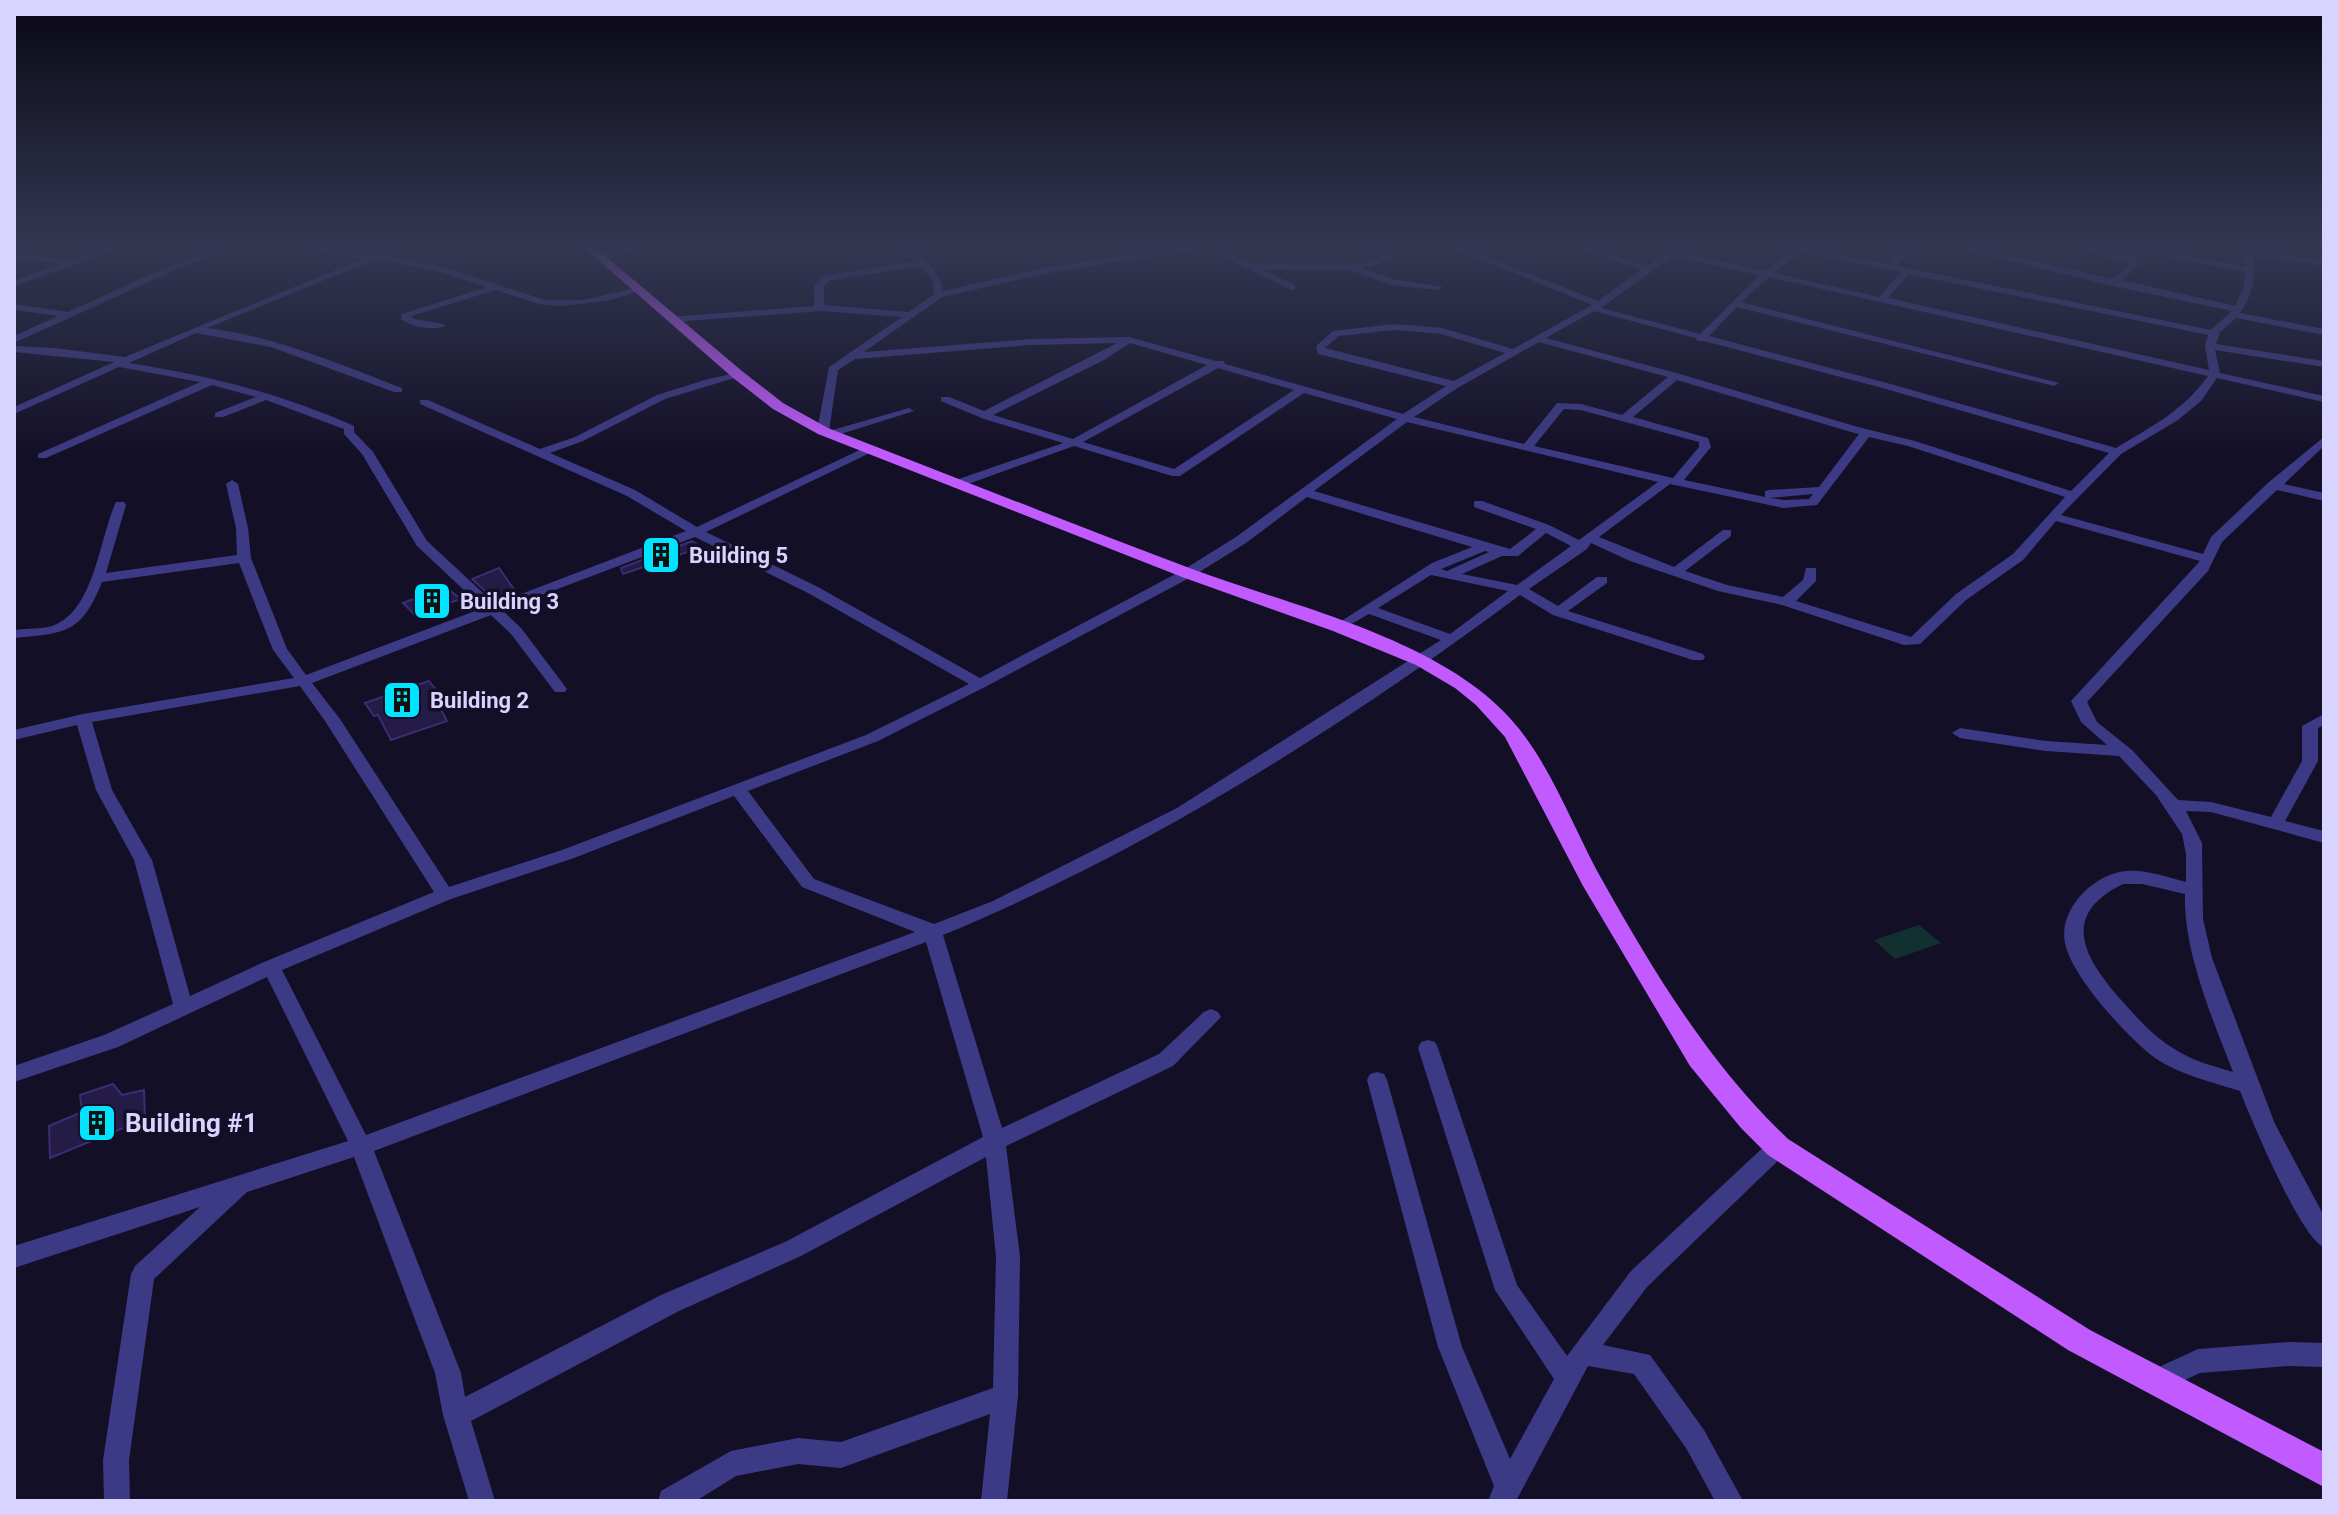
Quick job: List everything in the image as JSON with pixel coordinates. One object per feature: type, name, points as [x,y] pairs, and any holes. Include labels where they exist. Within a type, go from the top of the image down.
[{"type":"main road","points":[[668,315],[778,406],[827,433],[1188,573],[1339,627],[1422,661],[1462,684],[1513,734],[1594,886],[1699,1059],[1750,1120],[1778,1147],[2079,1340],[2324,1470]]},
{"type":"street","points":[[14,340],[70,315]]},
{"type":"street","points":[[14,411],[232,315]]},
{"type":"street","points":[[407,315],[406,319],[411,322],[440,326]]},
{"type":"street","points":[[673,319],[736,315]]},
{"type":"street","points":[[909,411],[827,433],[833,369],[910,315]]},
{"type":"street","points":[[14,1074],[111,1041],[271,967],[445,895],[568,854],[872,738],[1188,573],[1307,493],[1405,418],[1455,385],[1582,315]]},
{"type":"street","points":[[1621,315],[2117,452]]},
{"type":"street","points":[[1700,339],[1726,315]]},
{"type":"street","points":[[1781,315],[2054,383]]},
{"type":"street","points":[[1952,315],[2324,399]]},
{"type":"street","points":[[2124,315],[2213,333]]},
{"type":"street","points":[[1478,504],[1678,570],[1723,588],[1786,602],[1904,641],[1915,641],[1961,597],[2018,557],[2053,516],[2117,452],[2174,418],[2197,399],[2215,374],[2210,346],[2213,333],[2233,315]]},
{"type":"street","points":[[2248,315],[2324,332]]},
{"type":"street","points":[[1455,385],[1322,352],[1320,348],[1336,333],[1394,327],[1442,331],[1512,352]]},
{"type":"street","points":[[194,330],[237,334],[398,390]]},
{"type":"street","points":[[1538,339],[1948,454],[2074,496]]},
{"type":"street","points":[[849,356],[1030,342],[1129,340],[1220,363],[1301,390],[1405,418],[1530,444],[1560,456],[1742,496],[1769,498],[1823,490],[1866,433]]},
{"type":"street","points":[[985,415],[1100,358],[1129,340]]},
{"type":"street","points":[[2210,346],[2324,364]]},
{"type":"street","points":[[14,349],[55,351],[212,381],[315,412],[349,430],[367,452],[422,543],[516,631],[560,689]]},
{"type":"street","points":[[957,484],[1073,443],[1220,363]]},
{"type":"street","points":[[552,453],[637,407],[737,374]]},
{"type":"street","points":[[1624,419],[1676,376]]},
{"type":"street","points":[[42,456],[212,381]]},
{"type":"street","points":[[945,399],[985,415],[1176,473],[1301,390]]},
{"type":"street","points":[[219,415],[264,397]]},
{"type":"street","points":[[424,402],[552,453],[631,493],[696,532],[813,590],[980,684]]},
{"type":"street","points":[[14,1257],[361,1146],[872,957],[999,905],[1183,812],[1422,661],[1671,482],[1706,443],[1699,438],[1581,407],[1561,405],[1530,444]]},
{"type":"street","points":[[2323,442],[2216,540],[2205,564],[2079,701],[2088,723],[2125,752],[2172,805],[2192,836],[2196,861],[2192,890],[2195,931],[2246,1085],[2305,1207],[2324,1237]]},
{"type":"street","points":[[14,735],[83,719],[304,681],[696,532],[868,450]]},
{"type":"street","points":[[232,484],[242,528],[244,558],[280,650],[332,719],[445,895]]},
{"type":"street","points":[[2273,485],[2324,497]]},
{"type":"street","points":[[1307,493],[1513,553],[1545,528]]},
{"type":"street","points":[[14,634],[64,626],[71,621],[99,578],[120,505]]},
{"type":"street","points":[[2053,516],[2205,564]]},
{"type":"street","points":[[1678,570],[1727,533]]},
{"type":"street","points":[[1339,627],[1430,571],[1487,546]]},
{"type":"street","points":[[1446,576],[1502,551]]},
{"type":"street","points":[[99,578],[244,558]]},
{"type":"street","points":[[1430,571],[1521,590],[1558,612],[1698,657]]},
{"type":"street","points":[[1786,602],[1809,581],[1811,571]]},
{"type":"street","points":[[1558,612],[1602,580]]},
{"type":"street","points":[[1367,609],[1452,639]]},
{"type":"street","points":[[83,719],[104,790],[143,860],[184,1009]]},
{"type":"street","points":[[2276,823],[2310,761],[2310,726],[2324,719]]},
{"type":"street","points":[[1960,733],[2046,746],[2125,752]]},
{"type":"street","points":[[739,791],[808,883],[932,931]]},
{"type":"street","points":[[2172,805],[2211,807],[2324,837]]},
{"type":"street","points":[[2192,890],[2143,879],[2114,879],[2086,900],[2077,915],[2075,947],[2091,973],[2143,1038],[2163,1053],[2186,1064],[2246,1085]]},
{"type":"street","points":[[932,931],[995,1141],[1008,1257],[1005,1396],[994,1501]]},
{"type":"street","points":[[271,967],[361,1146],[448,1373],[456,1415],[482,1501]]},
{"type":"street","points":[[456,1415],[670,1303],[793,1249],[995,1141],[1166,1060],[1211,1017]]},
{"type":"street","points":[[1428,1048],[1507,1290],[1568,1378]]},
{"type":"street","points":[[1377,1080],[1450,1347],[1504,1494]]},
{"type":"street","points":[[1504,1494],[1582,1353],[1639,1279],[1778,1147]]},
{"type":"street","points":[[117,1501],[116,1460],[143,1274],[242,1183]]},
{"type":"street","points":[[1582,1353],[1641,1363],[1695,1439],[1730,1501]]},
{"type":"street","points":[[2155,1382],[2198,1361],[2289,1354],[2324,1355]]},
{"type":"street","points":[[671,1501],[731,1464],[798,1451],[841,1455],[1005,1396]]},
{"type":"green space","points":[[1919,925],[1941,943],[1895,959],[1874,940]]},
{"type":"building","name":"Building 5","points":[[692,541],[702,547],[623,574],[621,568]]},
{"type":"building","points":[[499,568],[515,591],[492,597],[472,579]]},
{"type":"building","name":"Building 3","points":[[445,587],[461,599],[415,615],[403,603]]},
{"type":"building","points":[[429,681],[441,696],[435,698],[447,721],[391,740],[378,715],[374,716],[365,703]]},
{"type":"building","name":"Building #1","points":[[113,1084],[122,1095],[144,1090],[145,1119],[50,1158],[49,1126],[82,1112],[80,1095]]},
{"type":"place","name":"Building 5","points":[[661,555]]},
{"type":"place","name":"Building 3","points":[[432,601]]},
{"type":"place","name":"Building 2","points":[[402,700]]},
{"type":"place","name":"Building #1","points":[[97,1123]]}]
